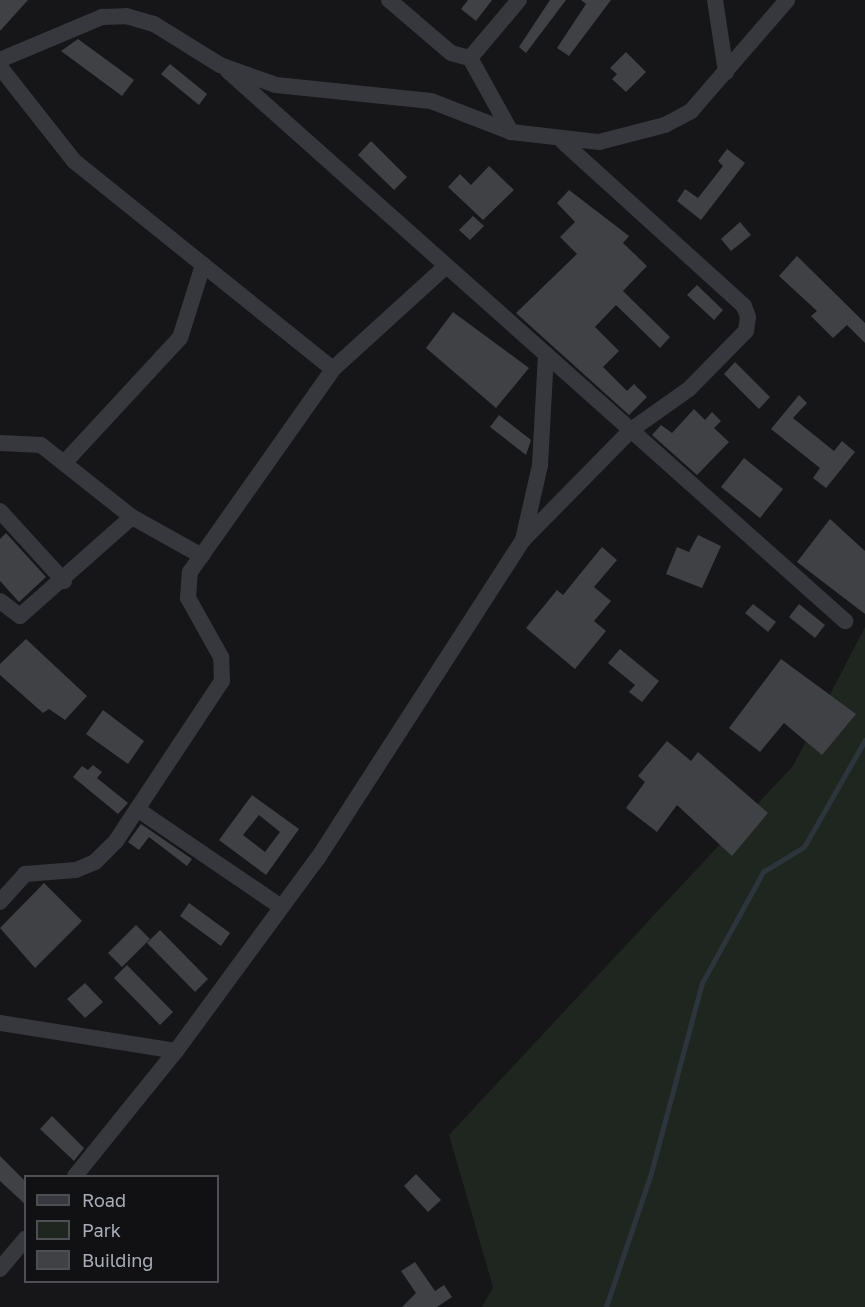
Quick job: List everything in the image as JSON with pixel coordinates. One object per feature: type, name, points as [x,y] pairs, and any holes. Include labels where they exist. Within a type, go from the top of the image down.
[{"type":"street","points":[[102,17],[109,0]]},
{"type":"street","points":[[389,0],[451,53],[470,58],[511,132]]},
{"type":"street","points":[[470,58],[519,0]]},
{"type":"street","points":[[715,0],[726,72]]},
{"type":"street","points":[[220,65],[276,85],[431,100],[511,132],[563,142],[599,142],[665,125],[691,111],[787,0]]},
{"type":"street","points":[[0,60],[102,17],[141,18],[220,65],[845,621]]},
{"type":"street","points":[[0,67],[65,153],[333,369]]},
{"type":"street","points":[[76,1175],[176,1051],[281,907],[523,540],[631,430],[689,389],[746,331],[748,317],[744,306],[563,142]]},
{"type":"street","points":[[65,462],[180,338],[203,265]]},
{"type":"street","points":[[0,902],[26,874],[76,870],[95,862],[137,809],[222,681],[221,657],[188,598],[190,572],[333,369],[446,266]]},
{"type":"street","points":[[523,540],[540,465],[546,354]]},
{"type":"street","points":[[0,443],[27,441],[65,462],[132,517],[202,556]]},
{"type":"street","points":[[0,511],[64,581]]},
{"type":"street","points":[[0,601],[20,616],[64,581],[132,517]]},
{"type":"street","points":[[137,809],[281,907]]},
{"type":"street","points":[[0,1023],[176,1051]]},
{"type":"street","points":[[0,1269],[24,1240]]},
{"type":"green space","points":[[865,627],[865,1307],[482,1307],[493,1287],[449,1135],[793,766]]},
{"type":"building","points":[[0,0],[28,0],[0,31]]},
{"type":"building","points":[[468,0],[492,0],[476,21],[461,9]]},
{"type":"building","points":[[550,0],[566,0],[526,53],[519,47]]},
{"type":"building","points":[[581,0],[611,0],[569,56],[557,48],[586,4]]},
{"type":"building","points":[[78,39],[134,80],[122,96],[61,51]]},
{"type":"building","points":[[626,52],[646,72],[626,92],[612,79],[617,74],[610,68]]},
{"type":"building","points":[[170,64],[207,94],[199,105],[161,74]]},
{"type":"building","points":[[371,141],[407,177],[394,190],[358,155]]},
{"type":"building","points":[[727,149],[745,163],[701,220],[677,201],[685,189],[698,198],[723,166],[718,161]]},
{"type":"building","points":[[489,166],[514,190],[483,220],[448,187],[460,174],[471,185]]},
{"type":"building","points":[[569,190],[629,236],[623,243],[647,266],[623,291],[670,337],[660,348],[616,305],[595,327],[619,351],[603,367],[627,391],[634,384],[647,397],[629,415],[516,313],[577,254],[560,237],[575,222],[557,203]]},
{"type":"building","points":[[473,216],[484,226],[470,240],[459,230]]},
{"type":"building","points":[[740,222],[751,235],[731,251],[721,239]]},
{"type":"building","points":[[797,256],[865,323],[865,343],[847,325],[833,338],[811,316],[817,311],[779,276]]},
{"type":"building","points":[[697,285],[723,310],[714,320],[687,295]]},
{"type":"building","points":[[453,312],[529,368],[496,408],[426,348]]},
{"type":"building","points":[[735,362],[770,397],[759,409],[724,374]]},
{"type":"building","points":[[799,395],[807,403],[793,418],[834,451],[842,441],[855,452],[826,488],[813,478],[820,468],[771,429]]},
{"type":"building","points":[[694,409],[705,420],[712,412],[721,421],[714,428],[729,442],[697,475],[652,435],[661,425],[672,433]]},
{"type":"building","points":[[499,415],[531,440],[526,455],[490,427]]},
{"type":"building","points":[[744,458],[783,489],[760,518],[721,487]]},
{"type":"building","points":[[830,519],[865,551],[865,614],[797,562]]},
{"type":"building","points":[[6,533],[46,577],[19,602],[0,581],[0,539]]},
{"type":"building","points":[[698,535],[721,546],[702,588],[666,574],[677,547],[689,552]]},
{"type":"building","points":[[602,547],[617,560],[594,587],[611,601],[594,621],[606,631],[575,669],[526,628],[557,590],[563,595]]},
{"type":"building","points":[[753,604],[776,622],[768,632],[745,613]]},
{"type":"building","points":[[799,604],[825,625],[815,638],[789,617]]},
{"type":"building","points":[[26,639],[87,696],[65,720],[49,709],[43,713],[0,675],[0,664]]},
{"type":"building","points":[[620,649],[659,681],[642,702],[629,692],[635,685],[608,663]]},
{"type":"building","points":[[781,659],[856,714],[822,755],[784,723],[760,752],[729,728]]},
{"type":"building","points":[[103,710],[144,741],[128,764],[86,734]]},
{"type":"building","points":[[667,741],[691,761],[698,752],[768,813],[732,856],[677,805],[657,832],[626,808],[645,782],[638,776]]},
{"type":"building","points":[[93,765],[102,772],[97,778],[128,803],[118,814],[73,777],[82,766],[88,770]]},
{"type":"building","points":[[252,795],[299,829],[266,875],[219,840]],"holes":[[[259,815],[280,832],[265,852],[243,835]]]},
{"type":"building","points":[[141,824],[192,859],[187,866],[149,837],[139,850],[128,842]]},
{"type":"building","points":[[44,883],[82,921],[35,968],[0,928]]},
{"type":"building","points":[[189,903],[230,933],[221,946],[180,916]]},
{"type":"building","points":[[136,925],[150,939],[122,967],[108,953]]},
{"type":"building","points":[[160,930],[208,979],[195,992],[147,943]]},
{"type":"building","points":[[127,965],[173,1012],[160,1025],[114,978]]},
{"type":"building","points":[[85,983],[103,1002],[85,1018],[67,999]]},
{"type":"building","points":[[52,1116],[84,1148],[74,1161],[40,1129]]},
{"type":"building","points":[[0,1156],[24,1180],[24,1203],[0,1181]]},
{"type":"building","points":[[416,1174],[441,1200],[428,1212],[404,1186]]},
{"type":"building","points":[[415,1262],[435,1291],[444,1285],[452,1297],[437,1307],[402,1307],[416,1293],[401,1271]]},
{"type":"waterway","points":[[606,1307],[651,1173],[702,983],[763,872],[804,847],[865,740]]}]
